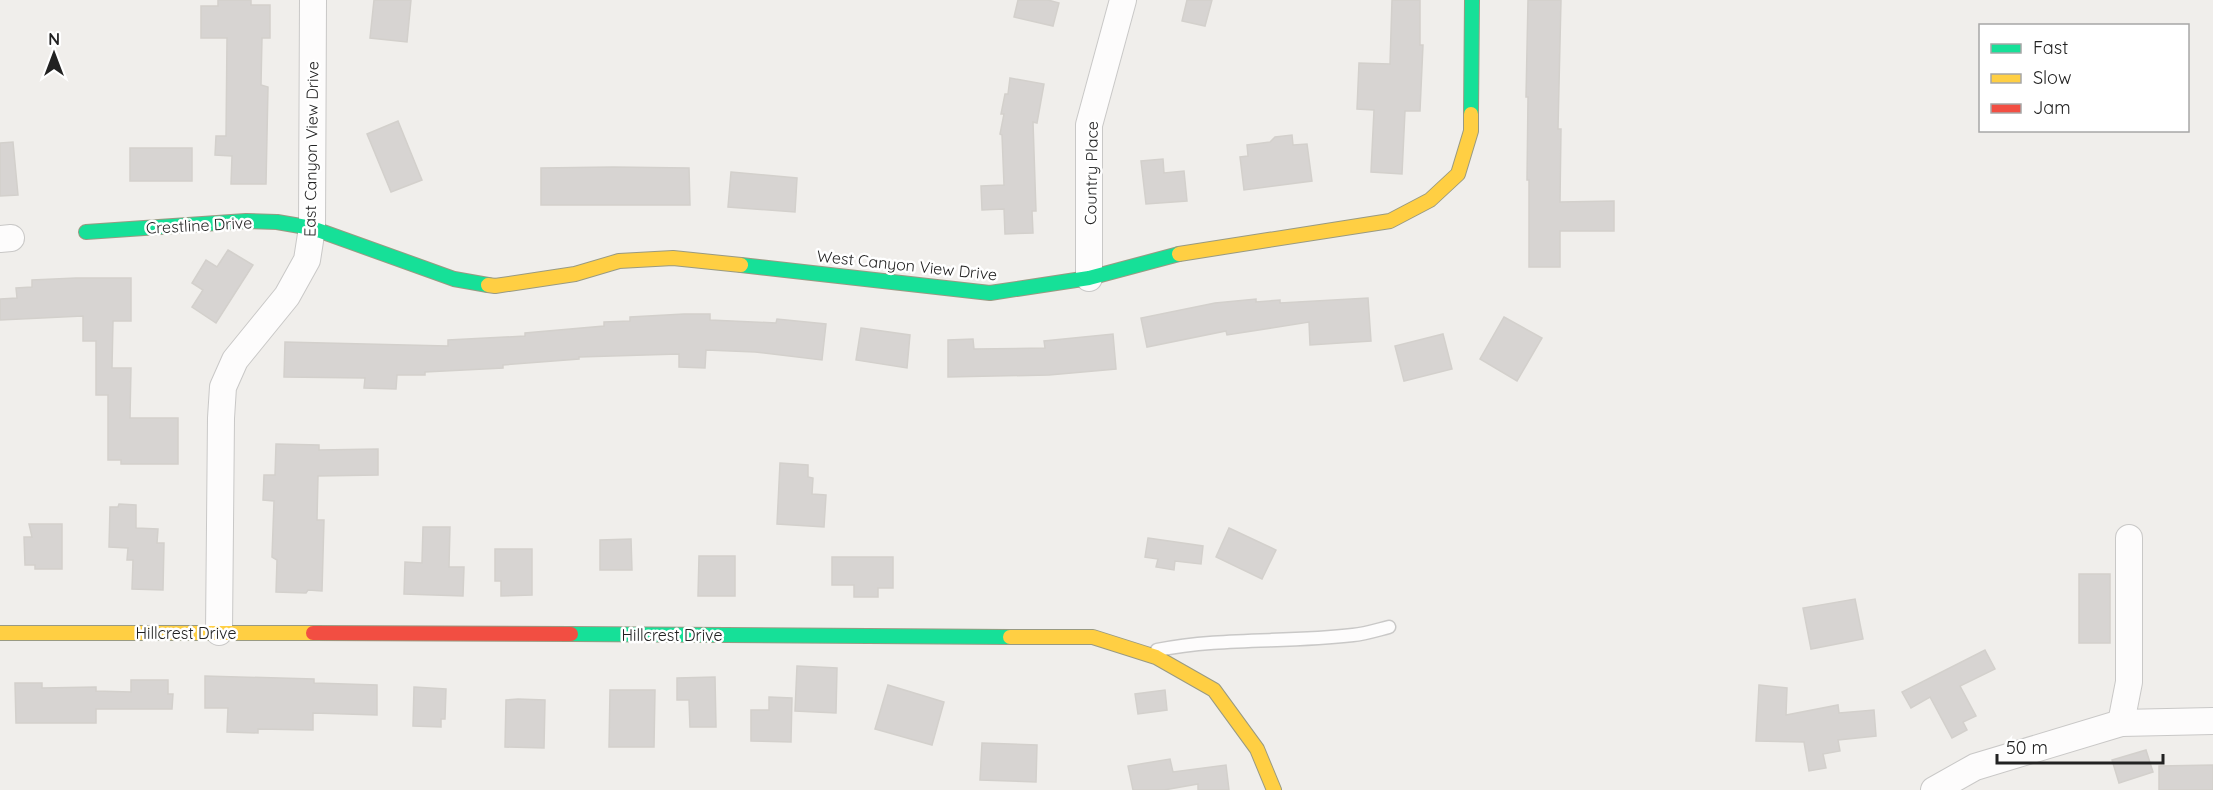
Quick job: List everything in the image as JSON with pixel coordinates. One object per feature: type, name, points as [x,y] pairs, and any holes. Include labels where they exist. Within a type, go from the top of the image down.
[{"type":"street","name":"East Canyon View Drive","points":[[219,632],[223,387],[235,360],[287,296],[307,260],[312,228],[313,0]]},
{"type":"street","name":"Country Place","points":[[1089,278],[1089,125],[1123,0]]},
{"type":"street","name":"West Canyon View Drive","points":[[312,228],[454,279],[495,286],[575,274],[619,261],[673,258],[990,292],[1089,278],[1180,254],[1390,221],[1430,200],[1458,174],[1471,131],[1472,0]]},
{"type":"street","name":"Crestline Drive","points":[[86,232],[246,221],[277,222],[312,228]]},
{"type":"street","points":[[2121,723],[2129,682],[2129,538]]},
{"type":"street","name":"Hillcrest Drive","points":[[0,633],[219,632],[1092,637],[1156,657],[1214,690],[1257,749],[1274,790]]},
{"type":"street","points":[[1934,790],[1975,767],[2121,723],[2213,721]]},
{"type":"lane","points":[[1144,653],[1184,645],[1223,641],[1354,635],[1389,627]]},
{"type":"building","points":[[218,0],[251,0],[251,5],[270,5],[270,38],[262,38],[261,85],[268,87],[266,184],[231,184],[232,156],[215,155],[216,136],[226,136],[227,38],[201,38],[201,6],[218,6]]},
{"type":"building","points":[[374,0],[411,0],[407,42],[370,38]]},
{"type":"building","points":[[1018,0],[1048,0],[1059,3],[1053,26],[1014,17]]},
{"type":"building","points":[[1187,0],[1212,0],[1205,26],[1182,21]]},
{"type":"building","points":[[1392,0],[1420,0],[1420,45],[1423,45],[1420,111],[1405,111],[1402,174],[1371,172],[1374,110],[1357,109],[1359,63],[1390,64]]},
{"type":"building","points":[[1528,0],[1561,0],[1558,129],[1561,129],[1560,202],[1614,201],[1614,231],[1560,231],[1560,267],[1529,267],[1528,97],[1526,97]]},
{"type":"building","points":[[1010,78],[1044,84],[1037,123],[1033,122],[1036,211],[1032,211],[1033,233],[1005,234],[1004,209],[982,210],[981,186],[1004,185],[1002,135],[1000,134],[1004,114],[1001,114],[1005,94],[1008,94]]},
{"type":"building","points":[[398,121],[422,180],[391,192],[367,134]]},
{"type":"building","points":[[1292,135],[1293,145],[1307,144],[1312,181],[1244,190],[1240,157],[1248,156],[1247,145],[1270,142],[1275,137]]},
{"type":"building","points":[[13,142],[18,195],[0,196],[0,143]]},
{"type":"building","points":[[130,148],[192,148],[192,181],[130,181]]},
{"type":"building","points":[[1163,159],[1164,173],[1184,171],[1187,201],[1146,204],[1141,161]]},
{"type":"building","points":[[541,168],[689,168],[690,205],[541,205]]},
{"type":"building","points":[[731,172],[797,178],[795,212],[728,207]]},
{"type":"building","points":[[228,250],[253,265],[216,323],[192,307],[203,290],[192,283],[206,260],[217,267]]},
{"type":"building","points":[[131,278],[131,321],[113,321],[112,368],[131,368],[130,418],[178,418],[178,464],[121,464],[121,460],[108,460],[108,395],[96,395],[96,341],[83,341],[83,316],[0,320],[0,299],[17,298],[16,288],[32,287],[32,280]]},
{"type":"building","points":[[1368,298],[1371,341],[1310,345],[1309,322],[1227,335],[1226,331],[1147,347],[1141,318],[1215,303],[1256,299],[1256,302],[1280,300],[1280,303]]},
{"type":"building","points":[[710,314],[710,320],[776,323],[777,319],[826,324],[822,360],[755,352],[706,350],[705,368],[679,367],[679,354],[579,357],[579,359],[503,365],[503,368],[425,372],[425,375],[397,375],[396,389],[364,388],[365,378],[284,377],[285,342],[448,346],[448,340],[525,336],[525,333],[604,326],[604,322],[630,321],[630,317]]},
{"type":"building","points":[[1504,317],[1542,338],[1517,381],[1480,359]]},
{"type":"building","points":[[861,328],[910,335],[907,368],[856,360]]},
{"type":"building","points":[[1113,334],[1116,369],[1049,375],[948,377],[948,340],[973,339],[974,349],[1045,348],[1044,341]]},
{"type":"building","points":[[1443,334],[1452,369],[1404,381],[1395,346]]},
{"type":"building","points":[[276,444],[319,445],[319,450],[378,449],[378,475],[318,476],[317,520],[324,520],[322,591],[276,592],[277,560],[272,557],[274,501],[263,500],[264,475],[275,475]]},
{"type":"building","points":[[780,463],[808,465],[808,477],[813,478],[812,494],[826,495],[824,527],[777,524]]},
{"type":"building","points":[[119,504],[136,505],[136,528],[158,529],[157,543],[164,543],[163,590],[132,589],[133,560],[127,560],[128,548],[109,547],[110,507],[118,507]]},
{"type":"building","points":[[29,524],[62,524],[62,569],[35,569],[35,565],[25,565],[24,537],[32,537]]},
{"type":"building","points":[[423,527],[450,527],[449,567],[464,567],[463,596],[404,594],[405,562],[422,563]]},
{"type":"building","points":[[1229,528],[1276,550],[1262,579],[1216,557]]},
{"type":"building","points":[[1148,538],[1203,546],[1201,564],[1175,561],[1174,570],[1156,567],[1158,559],[1145,557]]},
{"type":"building","points":[[631,539],[632,570],[600,570],[600,540]]},
{"type":"building","points":[[495,549],[532,549],[532,595],[501,596],[501,581],[495,581]]},
{"type":"building","points":[[699,556],[735,556],[735,596],[698,596]]},
{"type":"building","points":[[832,557],[893,557],[893,588],[878,588],[878,597],[854,597],[854,585],[832,585]]},
{"type":"building","points":[[2079,574],[2110,574],[2110,643],[2079,643]]},
{"type":"building","points":[[1855,599],[1863,639],[1811,649],[1803,608]]},
{"type":"building","points":[[1985,650],[1995,669],[1960,686],[1976,716],[1963,722],[1967,730],[1952,738],[1930,697],[1911,708],[1902,692]]},
{"type":"building","points":[[797,666],[837,668],[836,713],[795,711]]},
{"type":"building","points":[[205,676],[314,679],[314,683],[377,685],[377,715],[313,713],[313,730],[258,729],[258,733],[227,732],[228,708],[205,708]]},
{"type":"building","points":[[715,677],[716,727],[690,727],[689,700],[677,700],[677,678]]},
{"type":"building","points":[[131,680],[168,680],[168,694],[173,694],[172,709],[96,709],[96,723],[16,723],[15,683],[42,683],[42,688],[96,687],[96,691],[131,692]]},
{"type":"building","points":[[888,685],[944,702],[932,745],[875,729]]},
{"type":"building","points":[[1759,685],[1787,688],[1786,715],[1838,705],[1839,713],[1874,710],[1876,736],[1838,740],[1840,751],[1823,754],[1826,768],[1809,771],[1804,742],[1756,741]]},
{"type":"building","points":[[414,687],[446,689],[445,719],[441,719],[441,727],[413,726]]},
{"type":"building","points":[[610,690],[655,690],[654,747],[609,747]]},
{"type":"building","points":[[1165,690],[1167,710],[1138,714],[1135,694]]},
{"type":"building","points":[[769,697],[792,698],[791,742],[751,741],[751,710],[769,710]]},
{"type":"building","points":[[506,700],[545,700],[544,748],[505,747]]},
{"type":"building","points":[[982,743],[1037,745],[1036,782],[980,780]]},
{"type":"building","points":[[2146,750],[2153,772],[2119,783],[2112,760]]},
{"type":"building","points":[[1170,759],[1173,772],[1226,765],[1229,790],[1198,790],[1198,784],[1164,790],[1133,790],[1128,766]]},
{"type":"building","points":[[2213,765],[2213,790],[2159,790],[2159,766]]},
{"type":"traffic: fast","points":[[1471,114],[1472,0]]},
{"type":"traffic: fast","points":[[86,232],[246,221],[277,222],[312,228],[454,279],[488,285]]},
{"type":"traffic: fast","points":[[741,265],[990,293],[1089,278],[1179,254]]},
{"type":"traffic: fast","points":[[571,634],[1010,637]]},
{"type":"traffic: slow","points":[[1179,254],[1390,221],[1430,200],[1458,174],[1471,131],[1471,114]]},
{"type":"traffic: slow","points":[[488,285],[495,286],[575,274],[619,261],[673,258],[741,265]]},
{"type":"traffic: slow","points":[[0,633],[313,633]]},
{"type":"traffic: slow","points":[[1010,637],[1093,637],[1156,657],[1214,690],[1257,749],[1274,790]]},
{"type":"traffic: jam","points":[[313,633],[571,634]]}]
